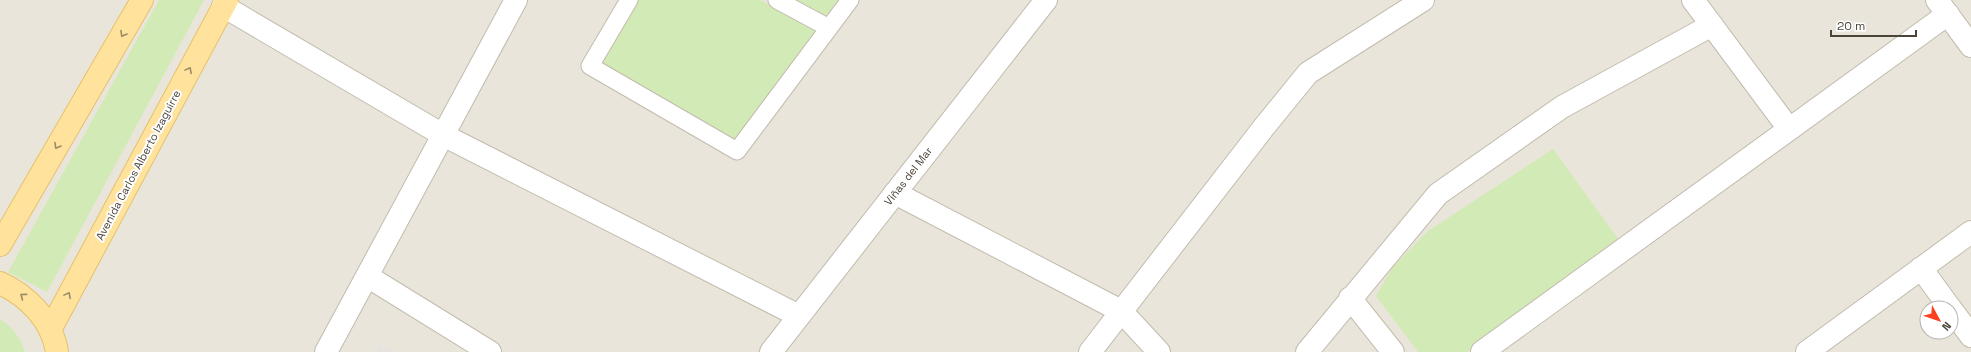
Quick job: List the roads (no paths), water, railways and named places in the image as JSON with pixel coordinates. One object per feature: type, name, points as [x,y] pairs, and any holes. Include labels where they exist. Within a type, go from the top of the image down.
[{"type":"main road","points":[[0,245],[142,0]]},
{"type":"main road","name":"Avenida Carlos Alberto Izaguirre","points":[[50,330],[225,3]]},
{"type":"main road","points":[[0,283],[15,290],[29,300],[41,314],[50,330],[57,352]]},
{"type":"street","points":[[326,352],[516,0]]},
{"type":"street","points":[[629,0],[590,66],[737,151],[850,0]]},
{"type":"street","points":[[777,0],[829,28]]},
{"type":"street","name":"Viñas del Mar","points":[[771,352],[1046,0]]},
{"type":"street","points":[[1090,352],[1308,73],[1423,0]]},
{"type":"street","points":[[1693,0],[1789,129]]},
{"type":"street","points":[[225,3],[443,135],[799,316]]},
{"type":"street","points":[[1482,352],[1789,129],[1942,7],[1971,46]]},
{"type":"street","points":[[1306,352],[1438,194],[1562,107],[1712,25]]},
{"type":"street","points":[[895,193],[1121,311],[1159,352]]},
{"type":"street","points":[[1807,352],[1971,232]]},
{"type":"street","points":[[1921,268],[1945,300]]},
{"type":"street","points":[[367,276],[490,352]]},
{"type":"street","points":[[1350,298],[1393,352]]},
{"type":"street","points":[[1959,319],[1971,336]]}]
